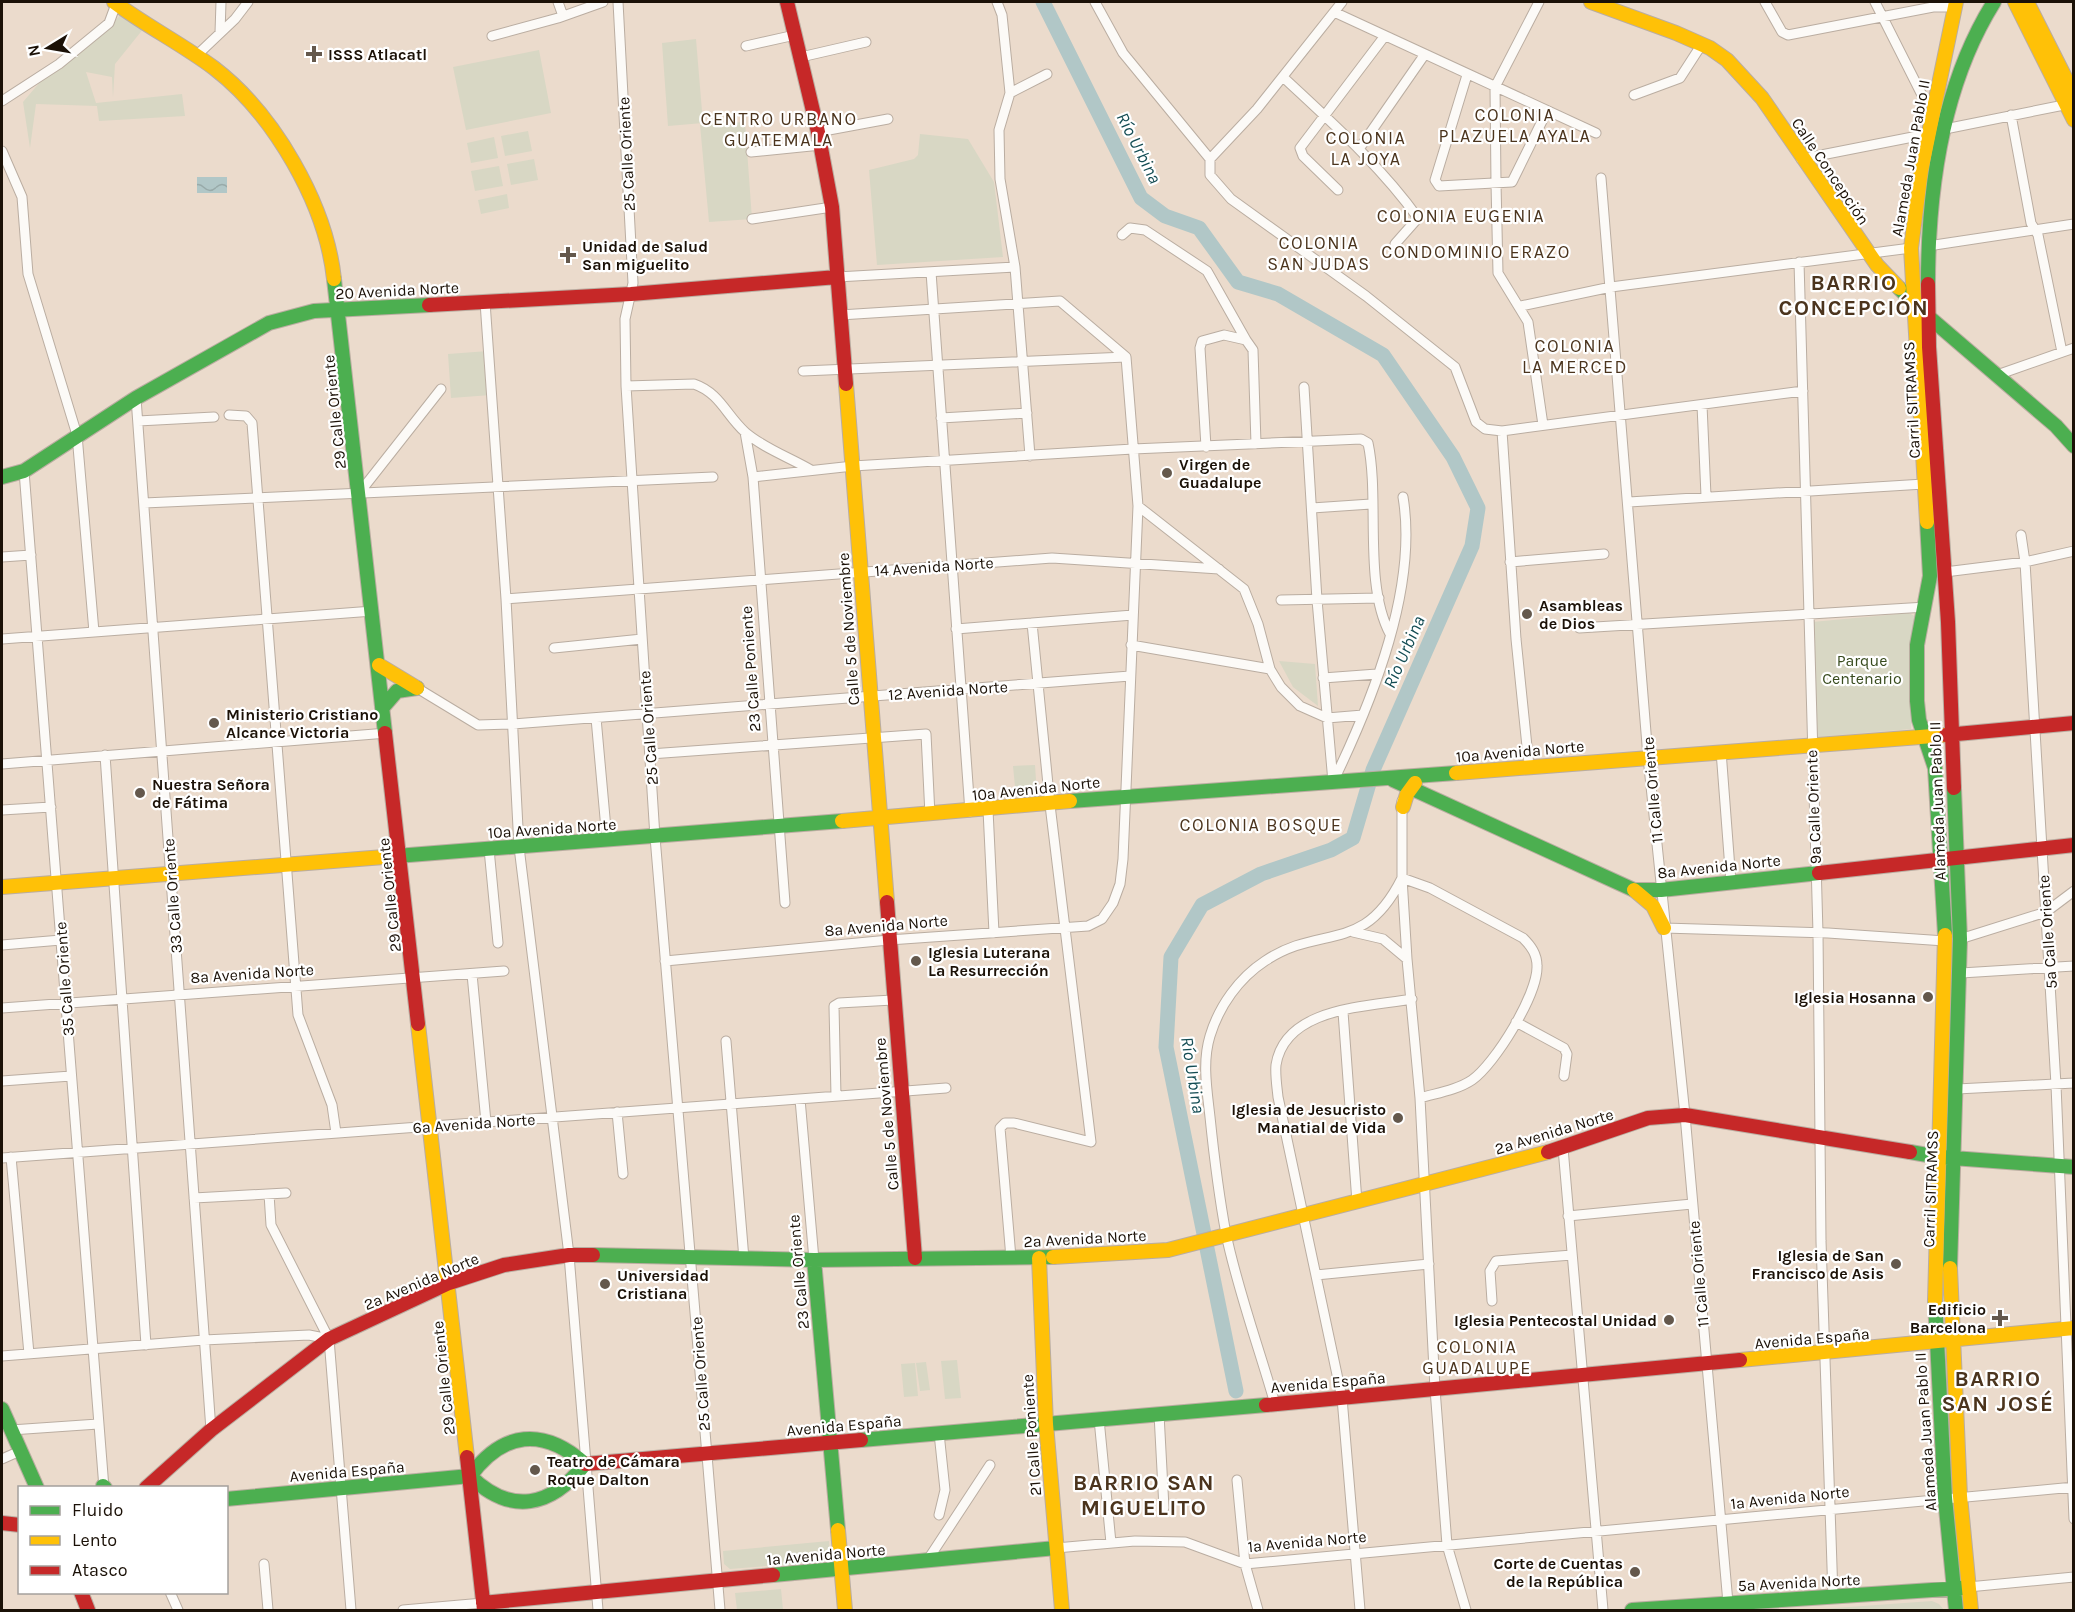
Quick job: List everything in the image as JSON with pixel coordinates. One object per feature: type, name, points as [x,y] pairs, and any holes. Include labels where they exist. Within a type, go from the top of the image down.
[{"type":"main road","name":"29 Calle Oriente","points":[[115,2],[228,79],[259,113],[308,191],[324,229],[333,267],[415,977],[483,1607]]},
{"type":"main road","name":"Calle 5 de Noviembre","points":[[787,2],[819,138],[832,207],[915,1258]]},
{"type":"main road","name":"Calle Concepción","points":[[1592,2],[1702,44],[1727,60],[1762,98],[1801,159],[1867,253],[1922,311],[2072,443]]},
{"type":"main road","name":"Alameda Juan Pablo II","points":[[1947,1158],[1945,941],[1948,859],[1938,736],[1918,711],[1916,654],[1930,576],[1924,484],[1922,311],[1931,199],[1945,129],[1961,64],[1981,21],[1994,2]]},
{"type":"main road","points":[[2015,2],[2071,101]]},
{"type":"main road","points":[[2027,2],[2071,101],[2073,120]]},
{"type":"main road","name":"Alameda Juan Pablo II","points":[[1947,1158],[1957,1089],[1960,939],[1935,768],[1945,572],[1929,347],[1911,248],[1914,212],[1928,134],[1958,3]]},
{"type":"main road","name":"Carril SITRAMSS","points":[[1953,1497],[1943,1342],[1953,952],[1943,767],[1938,736],[1939,585],[1920,244],[1922,207],[1958,3]]},
{"type":"main road","name":"20 Avenida Norte","points":[[2,477],[24,471],[136,398],[269,323],[290,315],[339,310],[631,294],[837,277]]},
{"type":"main road","name":"Carril SITRAMSS","points":[[1938,736],[1924,699],[1924,655],[1939,585]]},
{"type":"main road","points":[[379,665],[417,688]]},
{"type":"main road","points":[[384,706],[397,690],[417,688]]},
{"type":"main road","name":"10a Avenida Norte","points":[[2,887],[970,812],[1126,795],[1391,780],[1529,766],[1938,736],[2073,723]]},
{"type":"main road","points":[[1438,800],[1441,783],[1452,773]]},
{"type":"main road","points":[[1403,807],[1410,788],[1430,775]]},
{"type":"main road","name":"8a Avenida Norte","points":[[1391,780],[1634,890],[1661,890],[2073,845]]},
{"type":"main road","points":[[1634,890],[1653,906],[1664,928]]},
{"type":"main road","name":"2a Avenida Norte","points":[[151,1486],[211,1430],[329,1339],[449,1284],[504,1265],[569,1255],[814,1260],[1039,1258],[1115,1254],[1184,1246],[1563,1148],[1648,1119],[1684,1115],[1947,1158],[2073,1167]]},
{"type":"main road","name":"21 Calle Poniente","points":[[1039,1258],[1046,1424],[1062,1611]]},
{"type":"main road","name":"23 Calle Oriente","points":[[814,1260],[829,1443]]},
{"type":"main road","name":"Avenida España","points":[[585,1464],[1342,1398],[1943,1342],[2069,1328]]},
{"type":"main road","points":[[2,1409],[7,1427],[36,1486]]},
{"type":"main road","points":[[519,1438],[540,1438],[561,1444],[585,1464],[564,1489],[535,1501],[503,1499],[484,1490],[470,1476],[490,1451],[519,1438]]},
{"type":"main road","points":[[829,1443],[845,1611]]},
{"type":"main road","name":"Avenida España","points":[[228,1499],[470,1476]]},
{"type":"main road","name":"Alameda Juan Pablo II","points":[[1953,1497],[1961,1589],[1956,1611]]},
{"type":"main road","points":[[2,1523],[18,1525]]},
{"type":"main road","name":"1a Avenida Norte","points":[[483,1607],[718,1579],[1056,1548]]},
{"type":"main road","name":"Alameda Juan Pablo II","points":[[1961,1589],[1971,1611]]},
{"type":"main road","points":[[1961,1589],[1963,1611]]},
{"type":"main road","name":"5a Avenida Norte","points":[[1632,1611],[1961,1589]]},
{"type":"main road","points":[[81,1594],[88,1611]]},
{"type":"street","points":[[2,101],[59,64],[109,22],[115,2]]},
{"type":"street","points":[[220,33],[221,2]]},
{"type":"street","points":[[196,56],[248,2]]},
{"type":"street","points":[[558,2],[563,16]]},
{"type":"street","points":[[492,36],[603,2]]},
{"type":"street","name":"25 Calle Oriente","points":[[618,2],[633,283],[625,319],[626,386],[642,639],[676,1108],[692,1258],[705,1454],[720,1611]]},
{"type":"street","points":[[997,2],[1002,15],[1010,93],[998,137],[1000,179],[1015,267],[1030,456]]},
{"type":"street","points":[[1095,2],[1124,53],[1210,159],[1210,175],[1231,199],[1376,303],[1455,367],[1476,422],[1485,429],[1502,431],[1803,391]]},
{"type":"street","points":[[1210,159],[1283,77],[1342,2]]},
{"type":"street","points":[[1539,2],[1495,87],[1498,273],[1506,288],[1521,306],[1528,322],[1543,425]]},
{"type":"street","points":[[1765,2],[1782,32],[1788,35],[1958,3]]},
{"type":"street","points":[[1875,2],[1925,101]]},
{"type":"street","points":[[1334,12],[1596,133]]},
{"type":"street","points":[[746,46],[795,35]]},
{"type":"street","points":[[1338,190],[1303,156],[1300,148],[1384,37]]},
{"type":"street","points":[[801,57],[866,42]]},
{"type":"street","points":[[1635,95],[1680,78],[1702,44]]},
{"type":"street","points":[[1359,149],[1425,54]]},
{"type":"street","points":[[1010,93],[1047,74]]},
{"type":"street","points":[[1467,75],[1435,180],[1436,184],[1509,183],[1515,179],[1547,111]]},
{"type":"street","points":[[1283,77],[1359,149],[1401,194],[1418,218],[1395,244]]},
{"type":"street","points":[[1945,129],[2071,101]]},
{"type":"street","points":[[2011,115],[2062,352]]},
{"type":"street","points":[[751,152],[819,138],[888,119]]},
{"type":"street","points":[[1801,159],[1928,134]]},
{"type":"street","points":[[2,151],[22,197],[28,274],[77,435],[94,632]]},
{"type":"street","name":"11 Calle Oriente","points":[[1601,178],[1648,757],[1684,1115],[1728,1603]]},
{"type":"street","points":[[752,219],[832,207]]},
{"type":"street","points":[[1928,246],[2073,224]]},
{"type":"street","points":[[1122,235],[1130,228],[1145,230],[1206,271],[1254,356],[1256,444]]},
{"type":"street","points":[[1521,306],[1611,287],[1911,248]]},
{"type":"street","name":"9a Calle Oriente","points":[[1799,262],[1806,490],[1807,614],[1818,933],[1820,1137],[1833,1596]]},
{"type":"street","points":[[837,277],[1015,267]]},
{"type":"street","points":[[931,272],[970,812]]},
{"type":"street","points":[[840,315],[1060,301],[1126,357],[1138,506],[1126,795]]},
{"type":"street","points":[[485,302],[506,599],[519,847],[550,1117],[569,1255],[598,1611]]},
{"type":"street","points":[[1206,447],[1200,348],[1202,341],[1224,335],[1246,340]]},
{"type":"street","points":[[1996,375],[2073,348]]},
{"type":"street","points":[[803,371],[1126,357]]},
{"type":"street","points":[[626,386],[694,384],[705,387],[714,394],[746,432],[811,470]]},
{"type":"street","points":[[1304,387],[1317,600],[1333,782]]},
{"type":"street","points":[[360,492],[441,389]]},
{"type":"street","name":"33 Calle Oriente","points":[[136,398],[211,1430]]},
{"type":"street","points":[[1702,405],[1706,496]]},
{"type":"street","points":[[941,418],[1027,413]]},
{"type":"street","points":[[228,416],[246,416],[250,419],[252,428],[299,1022],[332,1105],[336,1133]]},
{"type":"street","points":[[138,421],[214,417]]},
{"type":"street","points":[[1502,431],[1510,562],[1529,766]]},
{"type":"street","name":"23 Calle Poniente","points":[[746,432],[753,477],[785,903]]},
{"type":"street","points":[[753,477],[853,466],[1133,449],[1361,439],[1368,443],[1381,617],[1390,634]]},
{"type":"street","name":"35 Calle Oriente","points":[[24,471],[104,1486]]},
{"type":"street","points":[[144,503],[713,477]]},
{"type":"street","points":[[1629,502],[1924,484]]},
{"type":"street","points":[[1333,782],[1363,715],[1390,634],[1404,582],[1407,522],[1403,497]]},
{"type":"street","points":[[1312,508],[1371,504]]},
{"type":"street","points":[[1138,506],[1244,589],[1258,624],[1270,669],[1281,687],[1300,706],[1327,718],[1363,715]]},
{"type":"street","name":"5a Calle Oriente","points":[[2021,535],[2025,562],[2050,968],[2069,1328],[2073,1519]]},
{"type":"street","points":[[1945,572],[2025,562],[2073,551]]},
{"type":"street","points":[[1510,562],[1604,554]]},
{"type":"street","points":[[2,557],[31,555]]},
{"type":"street","name":"14 Avenida Norte","points":[[506,599],[1052,558],[1219,569]]},
{"type":"street","points":[[1281,600],[1379,598]]},
{"type":"street","points":[[1579,628],[1926,607]]},
{"type":"street","points":[[2,639],[373,611]]},
{"type":"street","points":[[957,629],[1133,615]]},
{"type":"street","points":[[1011,1258],[1000,1128],[1005,1123],[1014,1123],[1091,1142],[1050,805],[1032,623]]},
{"type":"street","points":[[554,648],[642,639]]},
{"type":"street","points":[[1131,645],[1270,669]]},
{"type":"street","points":[[1323,678],[1377,674]]},
{"type":"street","name":"12 Avenida Norte","points":[[417,688],[478,724],[513,724],[1130,676]]},
{"type":"street","points":[[596,718],[607,840]]},
{"type":"street","points":[[2,764],[387,733]]},
{"type":"street","points":[[650,754],[926,734],[930,815]]},
{"type":"street","points":[[1721,752],[1731,882]]},
{"type":"street","points":[[105,755],[146,1345]]},
{"type":"street","points":[[1391,780],[1403,807],[1402,878],[1426,1185],[1435,1389],[1447,1545],[1466,1611]]},
{"type":"street","name":"8a Avenida Norte","points":[[665,961],[889,940],[1066,930],[1093,925],[1105,915],[1120,884],[1126,795]]},
{"type":"street","points":[[1403,823],[1411,803],[1421,797],[1438,800]]},
{"type":"street","points":[[2,810],[51,807]]},
{"type":"street","points":[[988,810],[994,933]]},
{"type":"street","points":[[489,849],[498,943]]},
{"type":"street","points":[[1275,1404],[1220,1237],[1205,1069],[1210,1037],[1222,1007],[1244,978],[1266,960],[1290,948],[1353,932],[1383,910],[1402,878]]},
{"type":"street","points":[[1402,878],[1430,888],[1523,938],[1532,947],[1538,969],[1535,981],[1516,1022],[1491,1061],[1472,1080],[1420,1098]]},
{"type":"street","points":[[1960,939],[2046,912],[2073,891]]},
{"type":"street","points":[[1664,928],[1818,933],[1945,941]]},
{"type":"street","points":[[1353,932],[1383,939],[1407,959]]},
{"type":"street","points":[[2,945],[61,940]]},
{"type":"street","points":[[1961,973],[2073,966]]},
{"type":"street","name":"8a Avenida Norte","points":[[2,1008],[504,971]]},
{"type":"street","points":[[472,974],[486,1122]]},
{"type":"street","points":[[1360,1611],[1342,1398],[1278,1097],[1276,1066],[1280,1050],[1298,1027],[1309,1020],[1412,999]]},
{"type":"street","points":[[836,1096],[834,1006],[839,1003],[893,1000]]},
{"type":"street","points":[[1343,1012],[1357,1202]]},
{"type":"street","points":[[1516,1022],[1564,1048],[1567,1054],[1564,1076]]},
{"type":"street","points":[[726,1041],[744,1259]]},
{"type":"street","points":[[2,1081],[71,1076]]},
{"type":"street","points":[[1957,1089],[2073,1083]]},
{"type":"street","name":"6a Avenida Norte","points":[[6,1157],[946,1088]]},
{"type":"street","name":"23 Calle Oriente","points":[[800,1099],[814,1260]]},
{"type":"street","points":[[617,1112],[623,1174]]},
{"type":"street","points":[[1563,1148],[1603,1611]]},
{"type":"street","points":[[6,1157],[29,1354]]},
{"type":"street","points":[[194,1198],[286,1193]]},
{"type":"street","points":[[269,1194],[271,1225],[329,1339],[339,1488],[351,1611]]},
{"type":"street","points":[[1568,1216],[1692,1204]]},
{"type":"street","points":[[1492,1301],[1490,1271],[1496,1261],[1572,1255]]},
{"type":"street","points":[[1316,1275],[1429,1264]]},
{"type":"street","points":[[2,1356],[204,1340],[309,1335],[329,1339]]},
{"type":"street","points":[[1159,1414],[1164,1508]]},
{"type":"street","points":[[1099,1419],[1112,1543]]},
{"type":"street","points":[[7,1427],[99,1424]]},
{"type":"street","points":[[939,1433],[945,1490],[939,1515]]},
{"type":"street","points":[[2,1459],[20,1450]]},
{"type":"street","points":[[927,1561],[990,1465]]},
{"type":"street","points":[[1237,1480],[1245,1564],[1258,1611]]},
{"type":"street","name":"1a Avenida Norte","points":[[1056,1548],[1112,1543],[1185,1542],[1245,1564],[2072,1487]]},
{"type":"street","points":[[264,1564],[268,1611]]},
{"type":"street","points":[[1961,1589],[2073,1577]]},
{"type":"street","points":[[170,1594],[178,1611]]},
{"type":"street","name":"1a Avenida Norte","points":[[403,1611],[483,1607]]},
{"type":"green space","points":[[122,13],[144,28],[115,64],[113,97],[112,77],[86,72],[96,103],[182,94],[185,116],[99,121],[97,106],[36,104],[30,148],[23,102],[46,75],[111,25]]},
{"type":"green space","points":[[696,39],[703,123],[668,126],[662,43]]},
{"type":"green space","points":[[539,50],[551,113],[466,130],[453,67]]},
{"type":"green space","points":[[745,122],[752,219],[709,222],[700,125]]},
{"type":"green space","points":[[528,131],[532,151],[505,156],[501,136]]},
{"type":"green space","points":[[920,134],[968,139],[994,182],[1003,257],[877,265],[869,170],[914,159],[918,155]]},
{"type":"green space","points":[[494,137],[498,158],[471,163],[467,143]]},
{"type":"green space","points":[[534,159],[538,180],[511,185],[507,164]]},
{"type":"green space","points":[[499,166],[503,186],[475,191],[471,171]]},
{"type":"green space","points":[[507,194],[509,208],[481,214],[478,200]]},
{"type":"green space","points":[[488,351],[491,395],[451,398],[448,354]]},
{"type":"green space","name":"Parque Centenario","points":[[1909,613],[1916,617],[1911,729],[1817,737],[1812,622]]},
{"type":"green space","points":[[1279,661],[1315,664],[1318,706],[1293,687]]},
{"type":"green space","points":[[1035,765],[1037,795],[1016,797],[1013,766]]},
{"type":"green space","points":[[957,1360],[961,1398],[945,1399],[941,1361]]},
{"type":"green space","points":[[926,1362],[930,1390],[920,1391],[916,1363]]},
{"type":"green space","points":[[915,1363],[918,1396],[904,1397],[901,1364]]},
{"type":"green space","points":[[829,1541],[830,1556],[827,1561],[730,1569],[724,1564],[723,1551]]},
{"type":"green space","points":[[781,1589],[783,1610],[737,1610],[735,1593]]},
{"type":"green space","points":[[1932,1601],[1944,1610],[1807,1610]]},
{"type":"water","points":[[197,177],[227,177],[227,193],[197,193]]},
{"type":"waterway","name":"Río Urbina","points":[[1043,2],[1141,198],[1165,216],[1199,228],[1238,282],[1278,294],[1383,355],[1453,457],[1478,508],[1472,546],[1373,770],[1353,838],[1331,850],[1261,874],[1202,905],[1171,957],[1166,1047],[1236,1391]]},
{"type":"traffic: fast","points":[[1928,284],[1935,174],[1950,102],[1976,34],[1994,2]]},
{"type":"traffic: fast","points":[[334,279],[385,733]]},
{"type":"traffic: fast","points":[[1899,288],[1923,312],[2056,426],[2074,446]]},
{"type":"traffic: fast","points":[[2,477],[24,471],[136,398],[269,323],[314,311],[429,305]]},
{"type":"traffic: fast","points":[[1927,522],[1930,576],[1917,645],[1917,701],[1919,720],[1935,768],[1945,935]]},
{"type":"traffic: fast","points":[[384,706],[397,691],[417,688]]},
{"type":"traffic: fast","points":[[1070,801],[1456,773]]},
{"type":"traffic: fast","points":[[1393,780],[1634,890],[1661,890],[1819,873]]},
{"type":"traffic: fast","points":[[1950,1268],[1960,939],[1954,788]]},
{"type":"traffic: fast","points":[[384,857],[842,821]]},
{"type":"traffic: fast","points":[[1910,1152],[1939,1157],[2074,1167]]},
{"type":"traffic: fast","points":[[593,1255],[814,1260],[1053,1257]]},
{"type":"traffic: fast","points":[[814,1260],[838,1530]]},
{"type":"traffic: fast","points":[[1935,1301],[1945,1498],[1956,1610]]},
{"type":"traffic: fast","points":[[861,1440],[1266,1405]]},
{"type":"traffic: fast","points":[[2,1409],[36,1486]]},
{"type":"traffic: fast","points":[[470,1476],[496,1450],[524,1439],[554,1444],[585,1464]]},
{"type":"traffic: fast","points":[[470,1476],[485,1489],[500,1497],[515,1501],[530,1501],[558,1490],[585,1464]]},
{"type":"traffic: fast","points":[[228,1499],[470,1476]]},
{"type":"traffic: fast","points":[[773,1575],[1056,1548]]},
{"type":"traffic: fast","points":[[1632,1610],[1962,1588]]},
{"type":"traffic: slow","points":[[114,2],[214,68],[257,110],[294,163],[308,191],[329,250],[334,279]]},
{"type":"traffic: slow","points":[[1591,2],[1676,33],[1710,48],[1727,60],[1762,98],[1877,265],[1899,288]]},
{"type":"traffic: slow","points":[[1927,522],[1911,248],[1921,171],[1956,2]]},
{"type":"traffic: slow","points":[[2015,2],[2074,120]]},
{"type":"traffic: slow","points":[[2027,2],[2074,95]]},
{"type":"traffic: slow","points":[[846,384],[887,902]]},
{"type":"traffic: slow","points":[[379,665],[417,688]]},
{"type":"traffic: slow","points":[[1456,773],[1946,735]]},
{"type":"traffic: slow","points":[[1403,807],[1407,794],[1415,783]]},
{"type":"traffic: slow","points":[[842,821],[1070,801]]},
{"type":"traffic: slow","points":[[2,887],[384,857]]},
{"type":"traffic: slow","points":[[1634,890],[1653,906],[1664,928]]},
{"type":"traffic: slow","points":[[1935,1301],[1945,935]]},
{"type":"traffic: slow","points":[[418,1024],[467,1457]]},
{"type":"traffic: slow","points":[[1053,1257],[1168,1250],[1548,1152]]},
{"type":"traffic: slow","points":[[1039,1258],[1046,1424],[1062,1610]]},
{"type":"traffic: slow","points":[[1950,1268],[1960,1496],[1971,1610]]},
{"type":"traffic: slow","points":[[1740,1360],[2074,1328]]},
{"type":"traffic: slow","points":[[838,1530],[845,1610]]},
{"type":"traffic: jam","points":[[787,2],[818,132],[832,207],[846,384]]},
{"type":"traffic: jam","points":[[429,305],[631,294],[837,277]]},
{"type":"traffic: jam","points":[[1928,284],[1929,347],[1948,622],[1954,788]]},
{"type":"traffic: jam","points":[[1946,735],[2074,723]]},
{"type":"traffic: jam","points":[[385,733],[418,1024]]},
{"type":"traffic: jam","points":[[1819,873],[2074,845]]},
{"type":"traffic: jam","points":[[887,902],[915,1258]]},
{"type":"traffic: jam","points":[[1548,1152],[1648,1118],[1685,1115],[1910,1152]]},
{"type":"traffic: jam","points":[[148,1486],[211,1430],[329,1339],[449,1283],[504,1265],[569,1255],[593,1255]]},
{"type":"traffic: jam","points":[[1266,1405],[1740,1360]]},
{"type":"traffic: jam","points":[[585,1464],[861,1440]]},
{"type":"traffic: jam","points":[[467,1457],[484,1610]]},
{"type":"traffic: jam","points":[[2,1523],[18,1525]]},
{"type":"traffic: jam","points":[[483,1603],[773,1575]]},
{"type":"traffic: jam","points":[[82,1594],[88,1610]]},
{"type":"place","name":"ISSS Atlacatl","points":[[314,54]]},
{"type":"place","name":"Unidad de Salud San miguelito","points":[[568,255]]},
{"type":"place","name":"Virgen de Guadalupe","points":[[1167,473]]},
{"type":"place","name":"Asambleas de Dios","points":[[1527,614]]},
{"type":"place","name":"Ministerio Cristiano Alcance Victoria","points":[[214,723]]},
{"type":"place","name":"Nuestra Señora de Fátima","points":[[140,793]]},
{"type":"place","name":"Iglesia Luterana La Resurrección","points":[[916,961]]},
{"type":"place","name":"Iglesia Hosanna","points":[[1928,997]]},
{"type":"place","name":"Iglesia de Jesucristo Manatial de Vida","points":[[1398,1118]]},
{"type":"place","name":"Iglesia de San Francisco de Asis","points":[[1896,1264]]},
{"type":"place","name":"Universidad Cristiana","points":[[605,1284]]},
{"type":"place","name":"Edificio Barcelona","points":[[2000,1318]]},
{"type":"place","name":"Iglesia Pentecostal Unidad","points":[[1669,1320]]},
{"type":"place","name":"Teatro de Cámara Roque Dalton","points":[[535,1470]]},
{"type":"place","name":"Corte de Cuentas de la República","points":[[1635,1572]]},
{"type":"district","name":"COLONIA PLAZUELA AYALA","points":[[1515,125]]},
{"type":"district","name":"CENTRO URBANO GUATEMALA","points":[[779,129]]},
{"type":"district","name":"COLONIA LA JOYA","points":[[1366,148]]},
{"type":"district","name":"COLONIA EUGENIA","points":[[1461,216]]},
{"type":"district","name":"CONDOMINIO ERAZO","points":[[1476,252]]},
{"type":"district","name":"COLONIA SAN JUDAS","points":[[1319,253]]},
{"type":"district","name":"BARRIO CONCEPCIÓN","points":[[1854,294]]},
{"type":"district","name":"COLONIA LA MERCED","points":[[1575,356]]},
{"type":"district","name":"COLONIA BOSQUE","points":[[1261,825]]},
{"type":"district","name":"COLONIA GUADALUPE","points":[[1477,1357]]},
{"type":"district","name":"BARRIO SAN JOSÉ","points":[[1998,1390]]},
{"type":"district","name":"BARRIO SAN MIGUELITO","points":[[1144,1494]]}]
